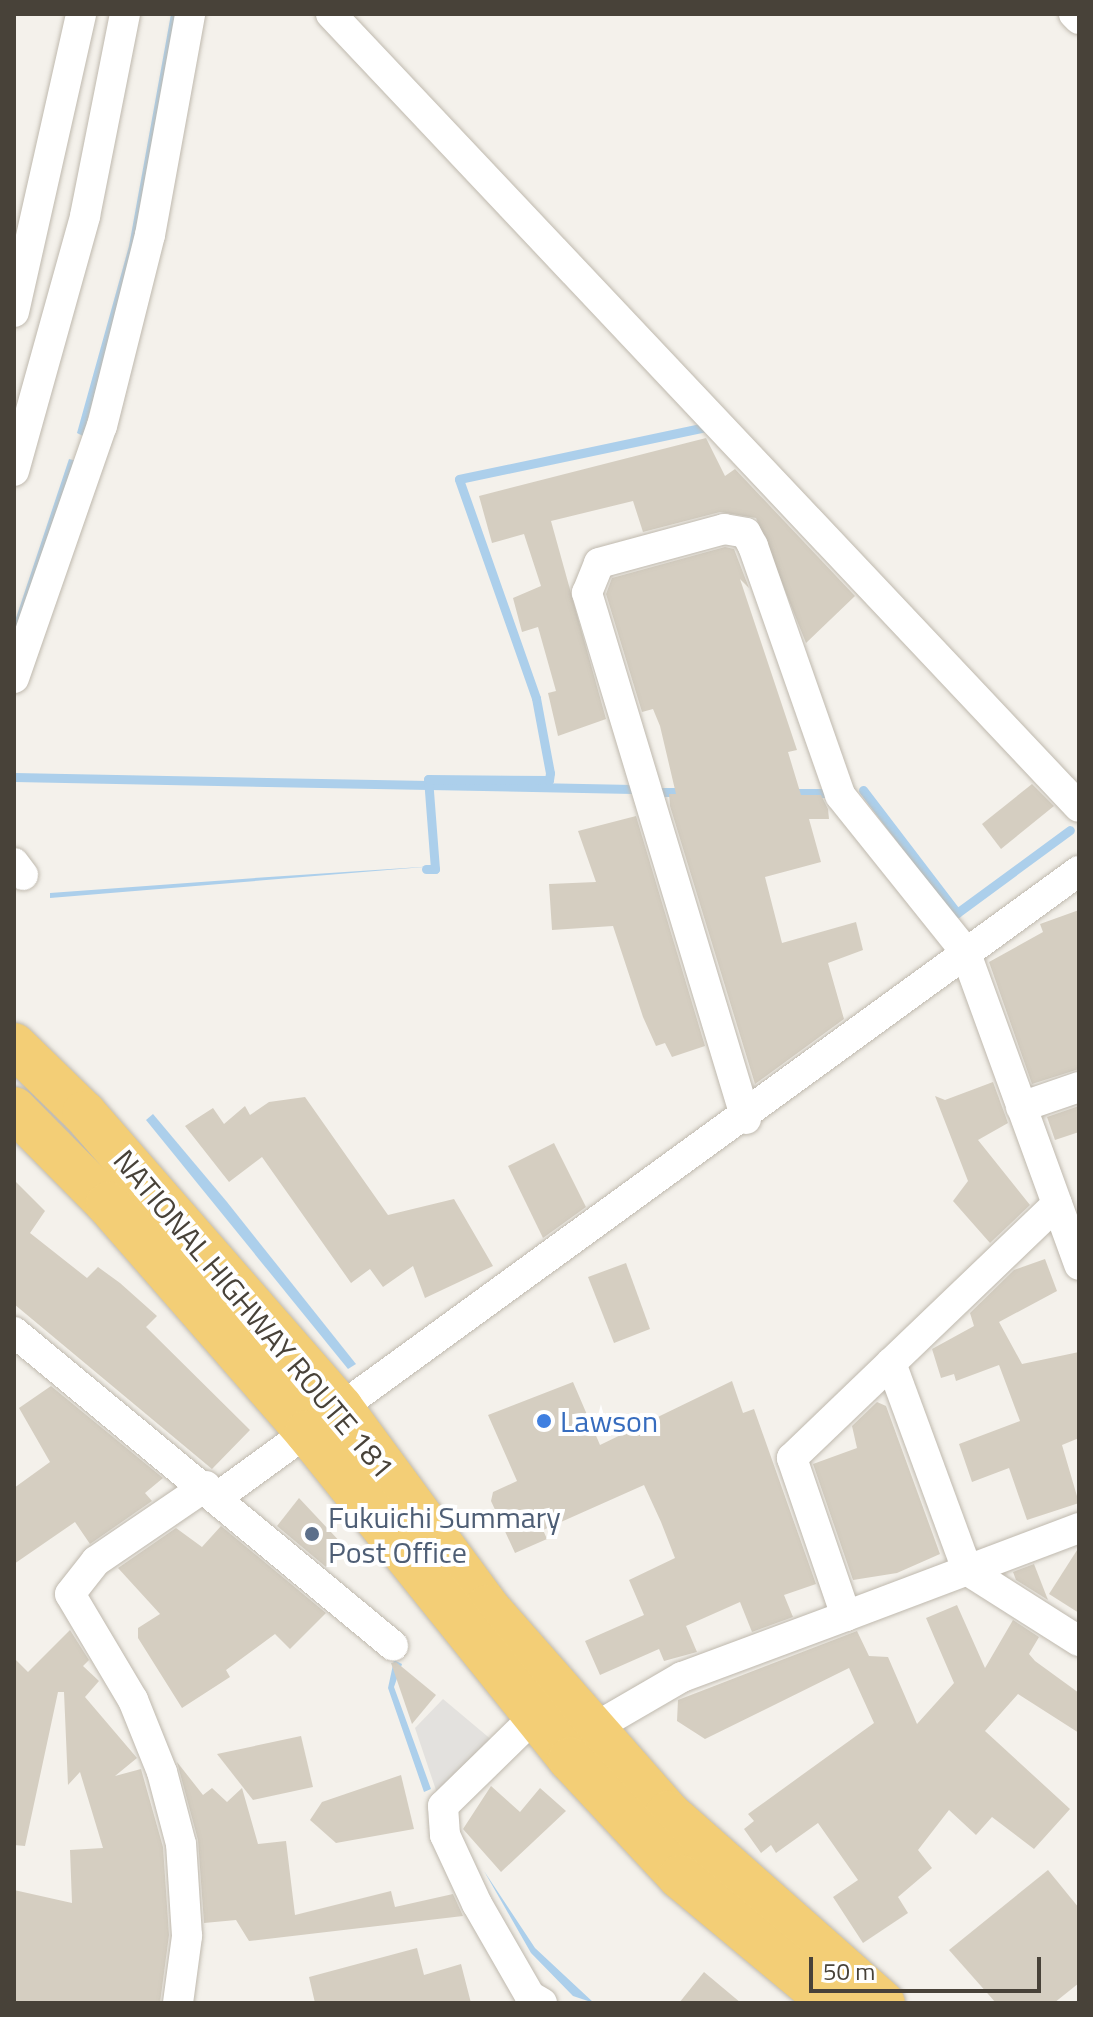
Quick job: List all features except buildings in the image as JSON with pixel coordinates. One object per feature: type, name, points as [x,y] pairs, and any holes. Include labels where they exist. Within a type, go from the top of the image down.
[{"type":"highway","name":"NATIONAL HIGHWAY ROUTE 181","points":[[14,1045],[84,1113],[324,1420],[542,1721],[680,1877],[831,2003]]},
{"type":"highway","name":"NATIONAL HIGHWAY ROUTE 181","points":[[14,1109],[324,1420],[594,1728],[720,1863],[883,2003]]},
{"type":"street","points":[[14,312],[81,14]]},
{"type":"street","points":[[14,471],[85,216],[125,14]]},
{"type":"street","points":[[14,678],[102,426],[150,235],[190,14]]},
{"type":"street","points":[[331,14],[1079,807]]},
{"type":"street","points":[[1074,14],[1079,19]]},
{"type":"street","points":[[746,1119],[587,593],[599,563],[724,529],[746,533],[840,795],[965,951],[1079,1265]]},
{"type":"street","points":[[178,2003],[184,1890],[162,1772],[133,1700],[70,1594],[96,1561],[324,1420],[746,1119],[965,951],[1079,871]]},
{"type":"street","points":[[1021,1107],[1079,1087]]},
{"type":"street","points":[[846,1616],[792,1458],[1057,1204]]},
{"type":"street","points":[[14,1332],[212,1491],[393,1645]]},
{"type":"street","points":[[891,1363],[967,1570],[1079,1641]]},
{"type":"street","points":[[542,2003],[530,1996],[477,1904],[441,1815],[505,1741],[542,1721],[594,1728],[682,1677],[1079,1528]]},
{"type":"shaded area","points":[[443,1699],[493,1741],[439,1799],[415,1728]]},
{"type":"water","points":[[171,14],[177,14],[135,249],[83,436],[77,433],[129,246]]},
{"type":"water","points":[[69,459],[77,461],[14,643],[14,624]]},
{"type":"water","points":[[436,866],[50,898],[50,893]]},
{"type":"water","points":[[153,1114],[356,1364],[348,1369],[146,1120]]},
{"type":"water","points":[[394,1660],[402,1664],[394,1687],[431,1789],[424,1792],[388,1688]]},
{"type":"water","points":[[484,1871],[535,1948],[594,2003],[573,1996],[531,1953]]},
{"type":"waterway","points":[[426,869],[435,869],[428,779],[549,780],[550,773],[536,698],[459,479],[710,426]]},
{"type":"waterway","points":[[14,777],[633,789]]},
{"type":"waterway","points":[[863,790],[957,913],[1070,830]]},
{"type":"waterway","points":[[661,792],[686,792]]},
{"type":"waterway","points":[[788,793],[827,793]]},
{"type":"place","name":"Lawson","points":[[544,1421]]},
{"type":"place","name":"Fukuichi Summary Post Office","points":[[312,1534]]}]
